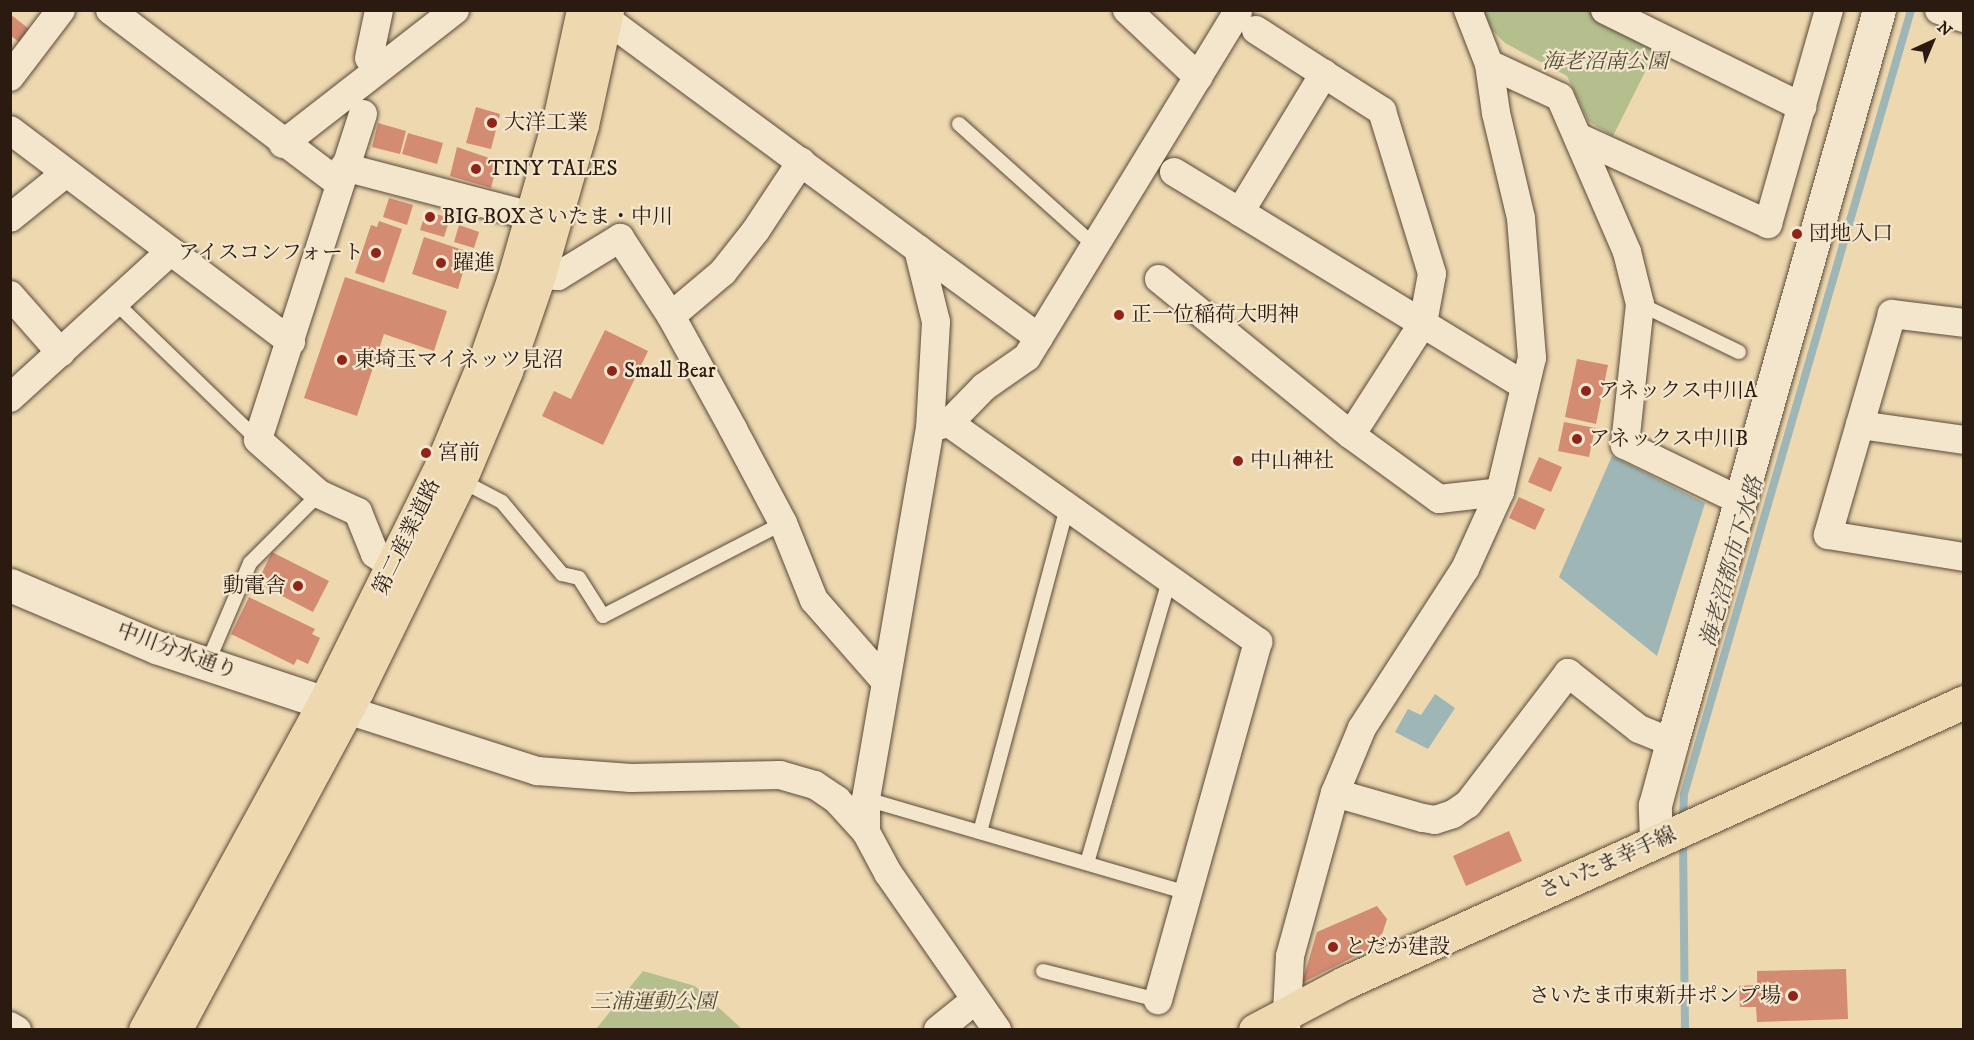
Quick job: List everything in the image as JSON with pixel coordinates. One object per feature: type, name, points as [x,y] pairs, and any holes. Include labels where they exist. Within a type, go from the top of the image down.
[{"type":"main road","name":"第二産業道路","points":[[336,706],[485,360],[598,12]]},
{"type":"main road","name":"第二産業道路","points":[[145,1029],[181,991],[460,480],[506,371],[539,275],[582,125],[598,12]]},
{"type":"main road","name":"さいたま幸手線","points":[[1256,1029],[1287,1020],[1678,831],[1964,702]]},
{"type":"main road","name":"第二産業道路","points":[[175,1029],[181,991]]},
{"type":"street","points":[[10,77],[61,10]]},
{"type":"street","points":[[369,58],[379,10]]},
{"type":"street","points":[[283,144],[455,10]]},
{"type":"street","points":[[1127,10],[1198,77]]},
{"type":"street","points":[[1287,1020],[1290,956],[1335,793],[1362,728],[1465,569],[1500,492],[1532,358],[1521,218],[1496,113],[1489,64],[1468,10]]},
{"type":"street","points":[[1605,10],[1802,107]]},
{"type":"street","points":[[1578,137],[1768,224],[1829,10]]},
{"type":"street","points":[[1678,831],[1656,805],[1879,10]]},
{"type":"street","points":[[1939,10],[1964,18]]},
{"type":"street","points":[[598,12],[1039,338]]},
{"type":"street","points":[[125,15],[283,144],[341,175],[532,216]]},
{"type":"street","points":[[940,425],[984,387],[1027,357],[1198,77],[1244,17],[1324,74],[1382,111],[1432,274],[1423,323],[1351,435]]},
{"type":"street","points":[[1489,64],[1560,97],[1627,252],[1640,304],[1625,445],[1741,501]]},
{"type":"street","points":[[1240,212],[1324,74]]},
{"type":"street","points":[[363,114],[341,175],[291,342],[258,440],[320,494],[358,512],[375,554],[394,567]]},
{"type":"street","points":[[10,130],[291,342]]},
{"type":"street","points":[[671,315],[723,272],[756,231],[801,162]]},
{"type":"street","points":[[1174,172],[1525,386]]},
{"type":"street","points":[[10,218],[66,173]]},
{"type":"street","points":[[539,275],[558,276],[620,238],[671,315],[783,523],[814,600],[886,682]]},
{"type":"street","points":[[866,832],[866,799],[886,682],[940,425],[936,322],[918,249]]},
{"type":"street","points":[[10,398],[117,304],[170,252]]},
{"type":"street","points":[[1159,279],[1351,435],[1439,499],[1500,492]]},
{"type":"street","points":[[10,295],[61,353]]},
{"type":"street","points":[[1964,323],[1892,314],[1828,535],[1964,557]]},
{"type":"street","points":[[1860,424],[1964,440]]},
{"type":"street","points":[[940,425],[1068,507],[1169,581],[1258,642],[1185,892],[1158,1000]]},
{"type":"street","name":"中川分水通り","points":[[10,585],[207,664],[336,706]]},
{"type":"street","points":[[1335,793],[1423,818],[1435,820],[1453,814],[1468,804],[1568,673],[1639,729],[1672,742]]},
{"type":"street","points":[[336,706],[537,771],[631,778],[780,775],[815,785],[837,800],[866,832],[888,873],[997,1029]]},
{"type":"street","points":[[938,1029],[975,1000]]},
{"type":"street","points":[[10,1026],[17,1029]]},
{"type":"lane","points":[[960,124],[1095,246]]},
{"type":"lane","points":[[117,304],[258,440]]},
{"type":"lane","points":[[1640,304],[1739,352]]},
{"type":"lane","points":[[460,480],[502,502],[562,574],[579,578],[603,616],[783,523]]},
{"type":"lane","points":[[207,664],[250,563],[320,494]]},
{"type":"lane","points":[[980,832],[1068,507]]},
{"type":"lane","points":[[1087,863],[1169,581]]},
{"type":"lane","points":[[866,799],[1185,892]]},
{"type":"lane","points":[[1043,971],[1158,1000]]},
{"type":"green space","name":"海老沼南公園","points":[[1483,11],[1593,11],[1659,44],[1613,136],[1588,121],[1567,76],[1505,43],[1492,30]]},
{"type":"green space","name":"三浦運動公園","points":[[643,971],[695,986],[742,1029],[596,1029]]},
{"type":"water","points":[[1612,456],[1705,503],[1657,656],[1559,577]]},
{"type":"water","points":[[1435,694],[1455,708],[1428,749],[1395,732],[1408,709],[1421,715]]},
{"type":"building","points":[[10,14],[33,32],[23,45],[10,35]]},
{"type":"building","points":[[476,107],[500,114],[491,149],[466,143]]},
{"type":"building","points":[[378,123],[406,131],[400,154],[372,147]]},
{"type":"building","points":[[408,133],[443,143],[437,164],[402,154]]},
{"type":"building","points":[[457,147],[498,161],[491,188],[450,176]]},
{"type":"building","points":[[389,198],[413,205],[407,225],[383,217]]},
{"type":"building","points":[[426,211],[450,218],[444,237],[420,230]]},
{"type":"building","points":[[379,221],[402,229],[384,283],[355,273],[371,225],[377,227]]},
{"type":"building","points":[[459,225],[479,232],[474,248],[454,242]]},
{"type":"building","points":[[424,237],[469,252],[458,289],[412,274]]},
{"type":"building","points":[[345,277],[447,311],[434,351],[384,334],[357,416],[304,398]]},
{"type":"building","name":"Small Bear","points":[[605,330],[648,351],[603,445],[542,416],[554,391],[571,399]]},
{"type":"building","name":"アネックス中川A","points":[[1577,359],[1608,365],[1596,424],[1565,417]]},
{"type":"building","name":"アネックス中川B","points":[[1564,422],[1595,428],[1589,457],[1558,451]]},
{"type":"building","points":[[1539,457],[1562,467],[1551,492],[1528,482]]},
{"type":"building","points":[[1519,497],[1545,509],[1535,530],[1509,518]]},
{"type":"building","points":[[272,552],[329,581],[313,612],[257,583]]},
{"type":"building","points":[[249,597],[315,629],[312,634],[320,638],[308,664],[297,659],[294,665],[231,634]]},
{"type":"building","points":[[1509,831],[1522,861],[1466,886],[1453,856]]},
{"type":"building","points":[[1377,906],[1387,919],[1379,944],[1302,983],[1317,932]]},
{"type":"building","name":"さいたま市東新井ポンプ場","points":[[1846,969],[1848,1019],[1757,1022],[1756,1007],[1740,1007],[1739,986],[1757,985],[1757,971]]},
{"type":"waterway","name":"海老沼都市下水路","points":[[1683,820],[1684,794],[1911,10]]},
{"type":"waterway","name":"海老沼都市下水路","points":[[1683,838],[1685,1030]]},
{"type":"place","name":"大洋工業","points":[[492,123]]},
{"type":"place","name":"TINY TALES","points":[[476,169]]},
{"type":"place","name":"BIG BOXさいたま・中川","points":[[430,217]]},
{"type":"place","name":"団地入口","points":[[1797,234]]},
{"type":"place","name":"アイスコンフォート","points":[[376,253]]},
{"type":"place","name":"躍進","points":[[441,263]]},
{"type":"place","name":"正一位稲荷大明神","points":[[1119,315]]},
{"type":"place","name":"東埼玉マイネッツ見沼","points":[[342,360]]},
{"type":"place","name":"Small Bear","points":[[612,371]]},
{"type":"place","name":"アネックス中川A","points":[[1586,391]]},
{"type":"place","name":"アネックス中川B","points":[[1577,439]]},
{"type":"place","name":"宮前","points":[[426,453]]},
{"type":"place","name":"中山神社","points":[[1238,461]]},
{"type":"place","name":"動電舎","points":[[298,586]]},
{"type":"place","name":"とだか建設","points":[[1333,947]]},
{"type":"place","name":"さいたま市東新井ポンプ場","points":[[1793,996]]}]
